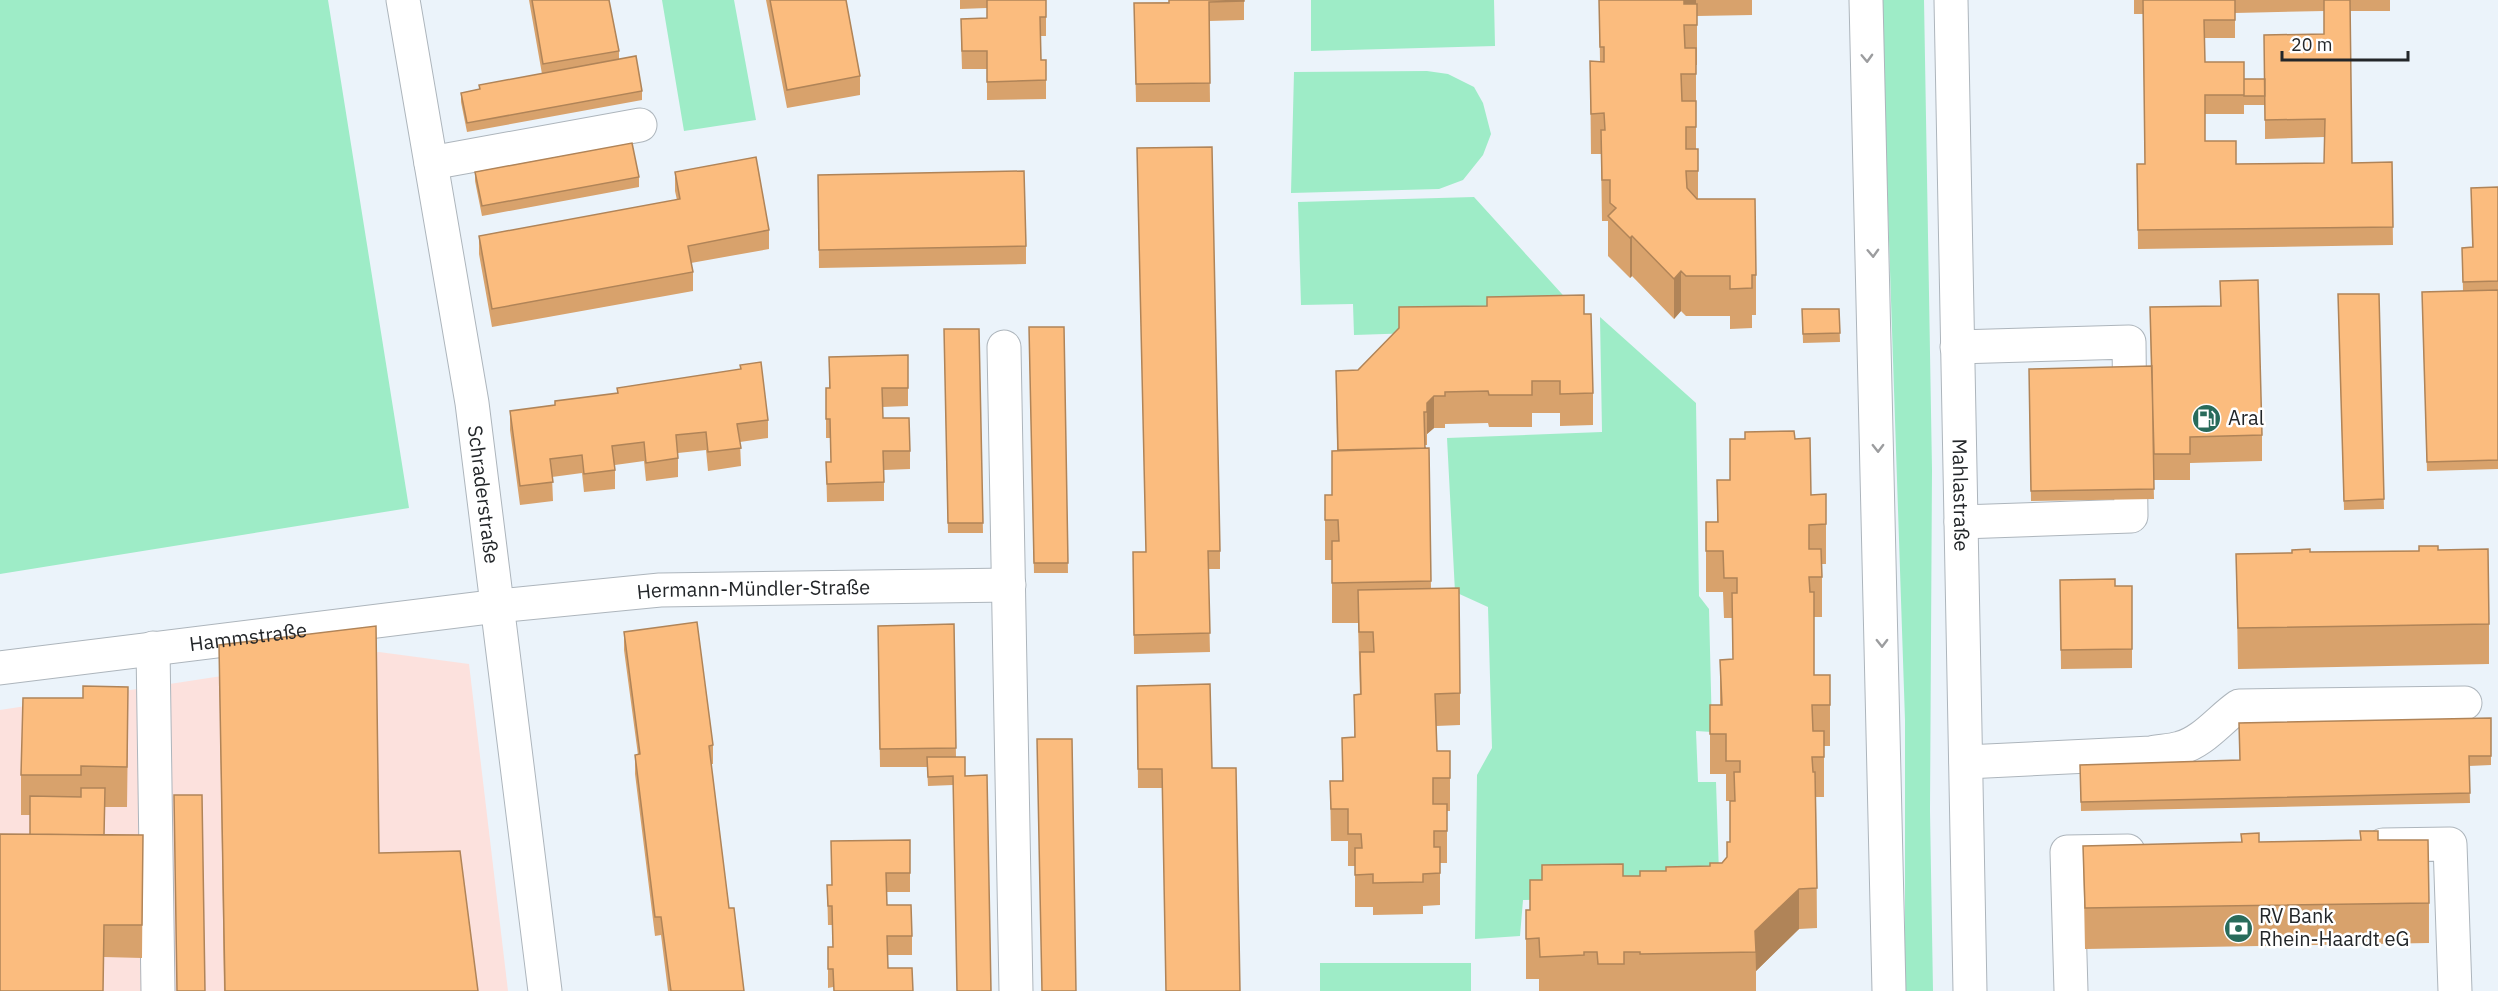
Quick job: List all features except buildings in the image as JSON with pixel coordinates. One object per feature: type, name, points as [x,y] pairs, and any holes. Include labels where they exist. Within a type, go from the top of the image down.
[{"type":"street","name":"Schraderstraße","points":[[404,0],[472,403],[545,991]]},
{"type":"street","points":[[1866,0],[1889,991]]},
{"type":"street","name":"Mahlastraße","points":[[1951,0],[1970,991]]},
{"type":"street","points":[[431,163],[640,126]]},
{"type":"street","points":[[1958,347],[2129,342],[2131,516],[2089,503],[2047,504],[1961,522]]},
{"type":"street","points":[[2087,344],[2087,377]]},
{"type":"street","points":[[2044,345],[2045,377]]},
{"type":"street","points":[[1004,347],[1016,991]]},
{"type":"street","name":"Hermann-Mündler-Straße","points":[[498,606],[660,590],[1009,585]]},
{"type":"street","name":"Hammstraße","points":[[0,668],[498,606]]},
{"type":"street","points":[[153,648],[158,991]]},
{"type":"street","points":[[1966,762],[2151,753],[2181,748],[2201,738],[2221,718],[2240,706],[2465,703]]},
{"type":"street","points":[[2354,846],[2450,844],[2455,991]]},
{"type":"street","points":[[2071,991],[2067,852],[2163,850]]},
{"type":"shaded area","points":[[379,652],[469,664],[508,991],[0,991],[0,710]]},
{"type":"green space","points":[[0,0],[328,0],[409,508],[0,574]]},
{"type":"green space","points":[[662,0],[734,0],[756,120],[684,131]]},
{"type":"green space","points":[[1311,0],[1494,0],[1495,46],[1311,51]]},
{"type":"green space","points":[[1881,0],[1924,0],[1932,470],[1930,811],[1933,991],[1905,991],[1905,720]]},
{"type":"green space","points":[[1427,71],[1448,74],[1474,87],[1483,103],[1491,134],[1483,155],[1463,180],[1439,189],[1291,193],[1294,72]]},
{"type":"green space","points":[[1474,197],[1581,315],[1476,331],[1354,335],[1353,304],[1301,305],[1298,202]]},
{"type":"green space","points":[[1600,317],[1696,403],[1699,596],[1709,609],[1712,732],[1696,731],[1698,782],[1716,782],[1719,874],[1704,897],[1523,900],[1520,936],[1475,939],[1477,775],[1492,748],[1488,607],[1455,592],[1447,438],[1602,432]]},
{"type":"green space","points":[[1320,963],[1471,963],[1471,991],[1320,991]]},
{"type":"place","name":"Aral","points":[[2207,418]]},
{"type":"place","name":"RV Bank Rhein-Haardt eG","points":[[2238,928]]}]
